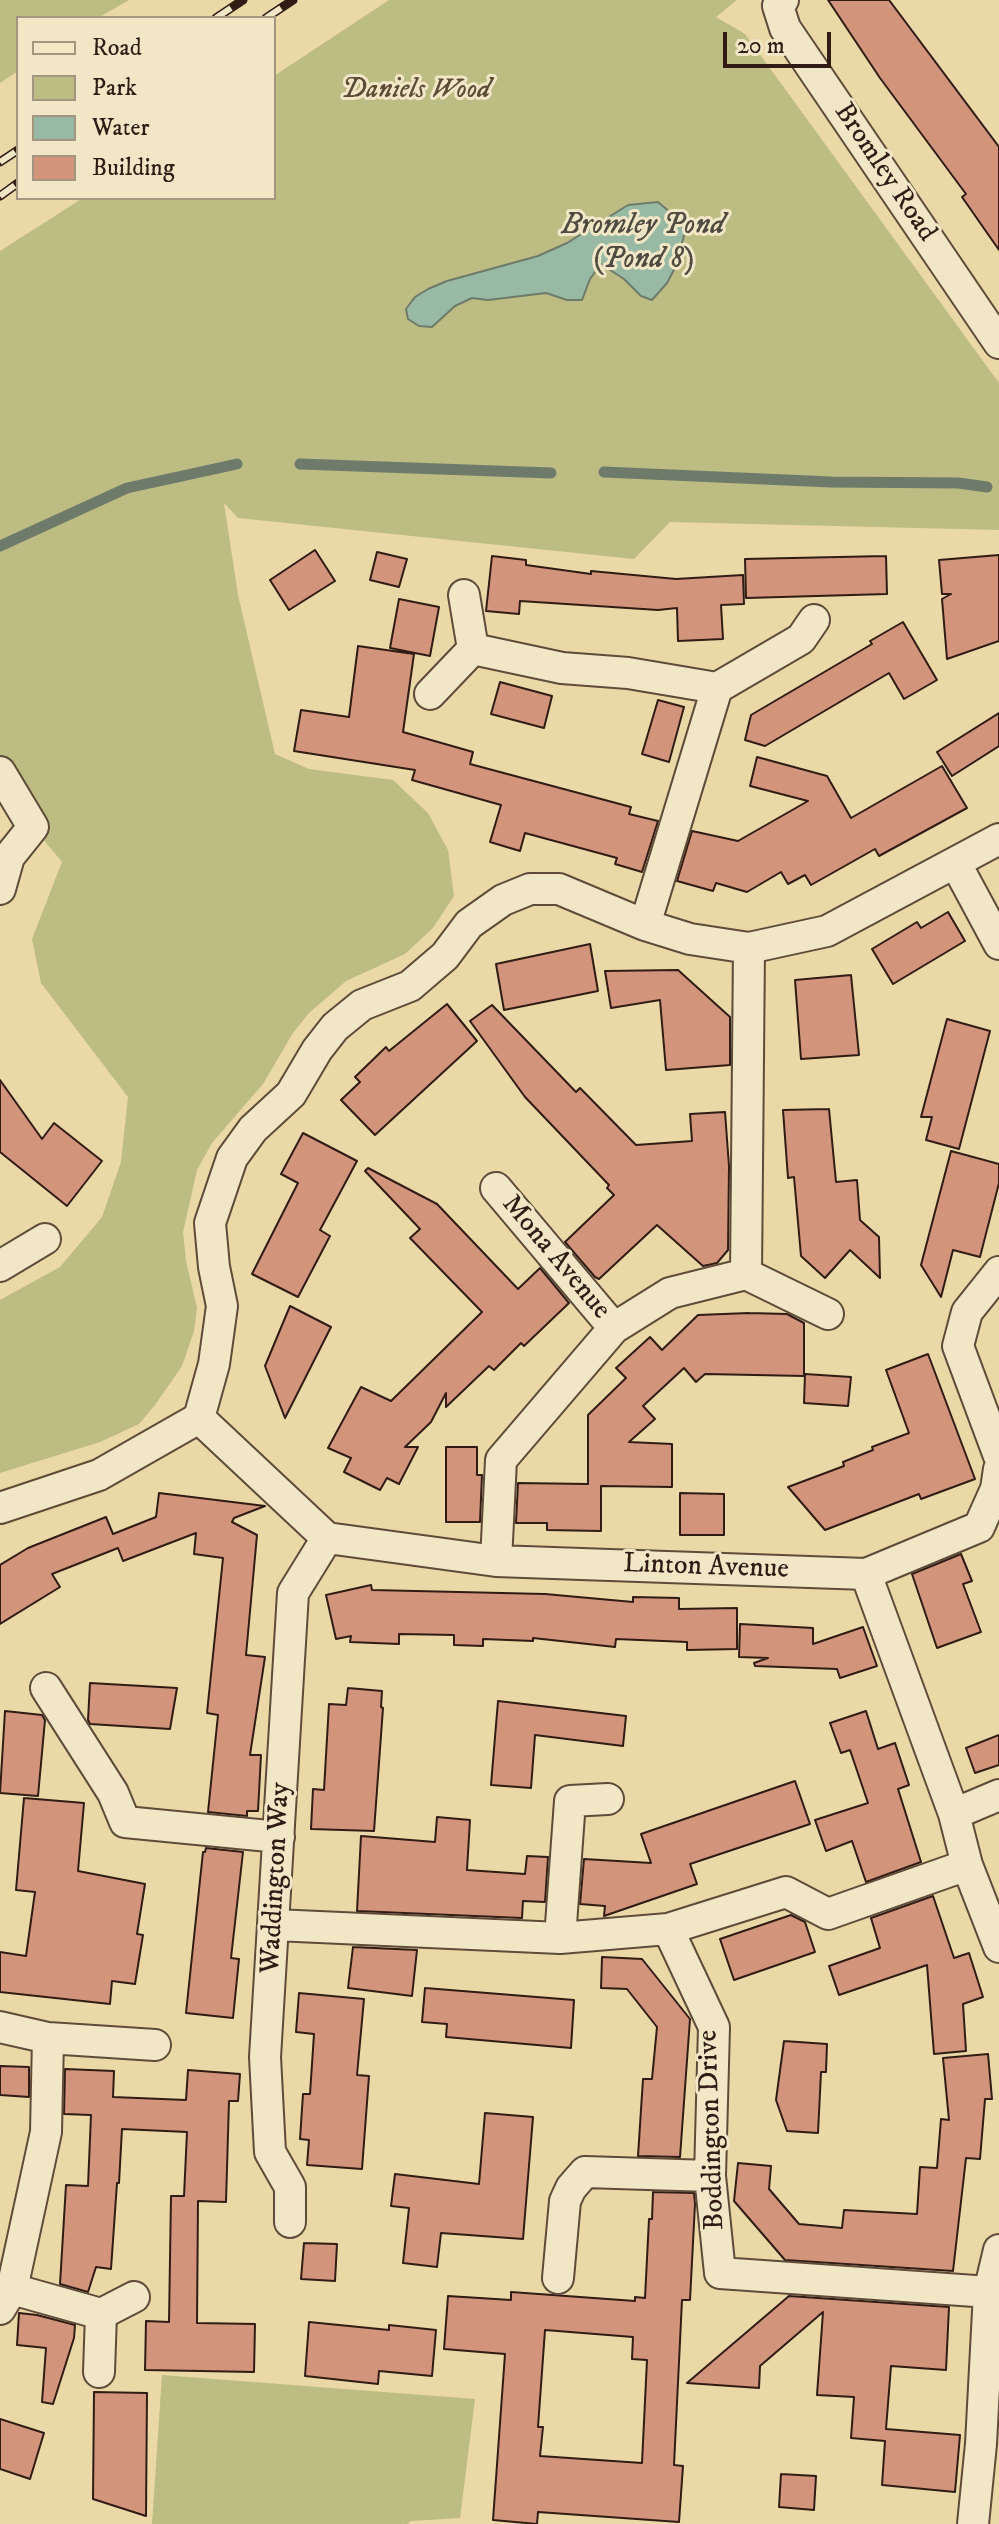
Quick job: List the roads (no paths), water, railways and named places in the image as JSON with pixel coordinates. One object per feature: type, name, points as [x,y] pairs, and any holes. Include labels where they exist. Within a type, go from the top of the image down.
[{"type":"street","name":"Bromley Road","points":[[783,0],[778,6],[785,28],[999,343]]},
{"type":"street","points":[[464,595],[473,649]]},
{"type":"street","points":[[473,649],[562,668],[628,673],[717,688],[801,639],[814,620]]},
{"type":"street","points":[[430,694],[473,649]]},
{"type":"street","points":[[645,925],[717,688]]},
{"type":"street","points":[[0,772],[33,827],[9,857],[0,889]]},
{"type":"street","points":[[0,1508],[99,1475],[199,1418],[214,1364],[222,1306],[210,1223],[232,1158],[253,1129],[291,1094],[317,1050],[335,1027],[362,1005],[410,986],[445,956],[469,924],[503,900],[530,889],[559,889],[645,925],[690,939],[749,948],[827,931],[999,839]]},
{"type":"street","points":[[956,864],[999,944]]},
{"type":"street","points":[[749,948],[746,1274],[828,1314]]},
{"type":"street","name":"Mona Avenue","points":[[496,1188],[614,1328]]},
{"type":"street","points":[[0,1266],[45,1239]]},
{"type":"street","points":[[999,1272],[967,1312],[958,1346],[999,1456]]},
{"type":"street","name":"Mona Avenue","points":[[496,1561],[501,1460],[614,1328],[670,1293],[746,1274]]},
{"type":"street","points":[[199,1418],[327,1538]]},
{"type":"street","points":[[999,1469],[996,1489],[979,1527],[866,1574],[954,1814],[967,1865],[999,1947]]},
{"type":"street","name":"Linton Avenue","points":[[327,1538],[496,1561],[866,1574]]},
{"type":"street","name":"Waddington Way","points":[[290,2222],[290,2187],[270,2152],[265,2057],[293,1593],[327,1538]]},
{"type":"street","points":[[46,1688],[113,1793],[125,1822],[279,1837]]},
{"type":"street","points":[[954,1814],[999,1795]]},
{"type":"street","points":[[560,1938],[570,1801],[608,1799]]},
{"type":"street","points":[[275,1925],[560,1938],[668,1929],[786,1892],[828,1914],[967,1865]]},
{"type":"street","name":"Boddington Drive","points":[[668,1929],[714,2027],[710,2176],[720,2273],[989,2292]]},
{"type":"street","points":[[0,2027],[48,2038],[155,2045]]},
{"type":"street","points":[[48,2038],[46,2132],[6,2299],[101,2314],[134,2297]]},
{"type":"street","points":[[558,2278],[565,2201],[585,2172],[710,2176]]},
{"type":"street","points":[[973,2524],[990,2445],[989,2292],[999,2250]]},
{"type":"street","points":[[99,2372],[101,2314]]},
{"type":"water","name":"Bromley Pond (Pond 8)","points":[[658,202],[678,219],[685,232],[676,266],[667,283],[652,300],[641,296],[624,279],[601,264],[590,279],[582,300],[567,300],[546,293],[488,300],[472,298],[455,306],[432,327],[419,326],[408,319],[406,309],[415,297],[428,289],[538,256],[567,243],[628,205]]},
{"type":"waterway","points":[[0,546],[127,488],[237,464]]},
{"type":"waterway","points":[[300,464],[551,473]]},
{"type":"waterway","points":[[604,472],[831,482],[958,483],[987,487]]},
{"type":"railway","points":[[219,16],[243,0]]},
{"type":"railway","points":[[269,16],[293,0]]},
{"type":"railway","points":[[0,162],[16,151]]},
{"type":"railway","points":[[0,196],[16,184]]},
{"type":"park label","name":"Daniels Wood","points":[[416,91]]}]
